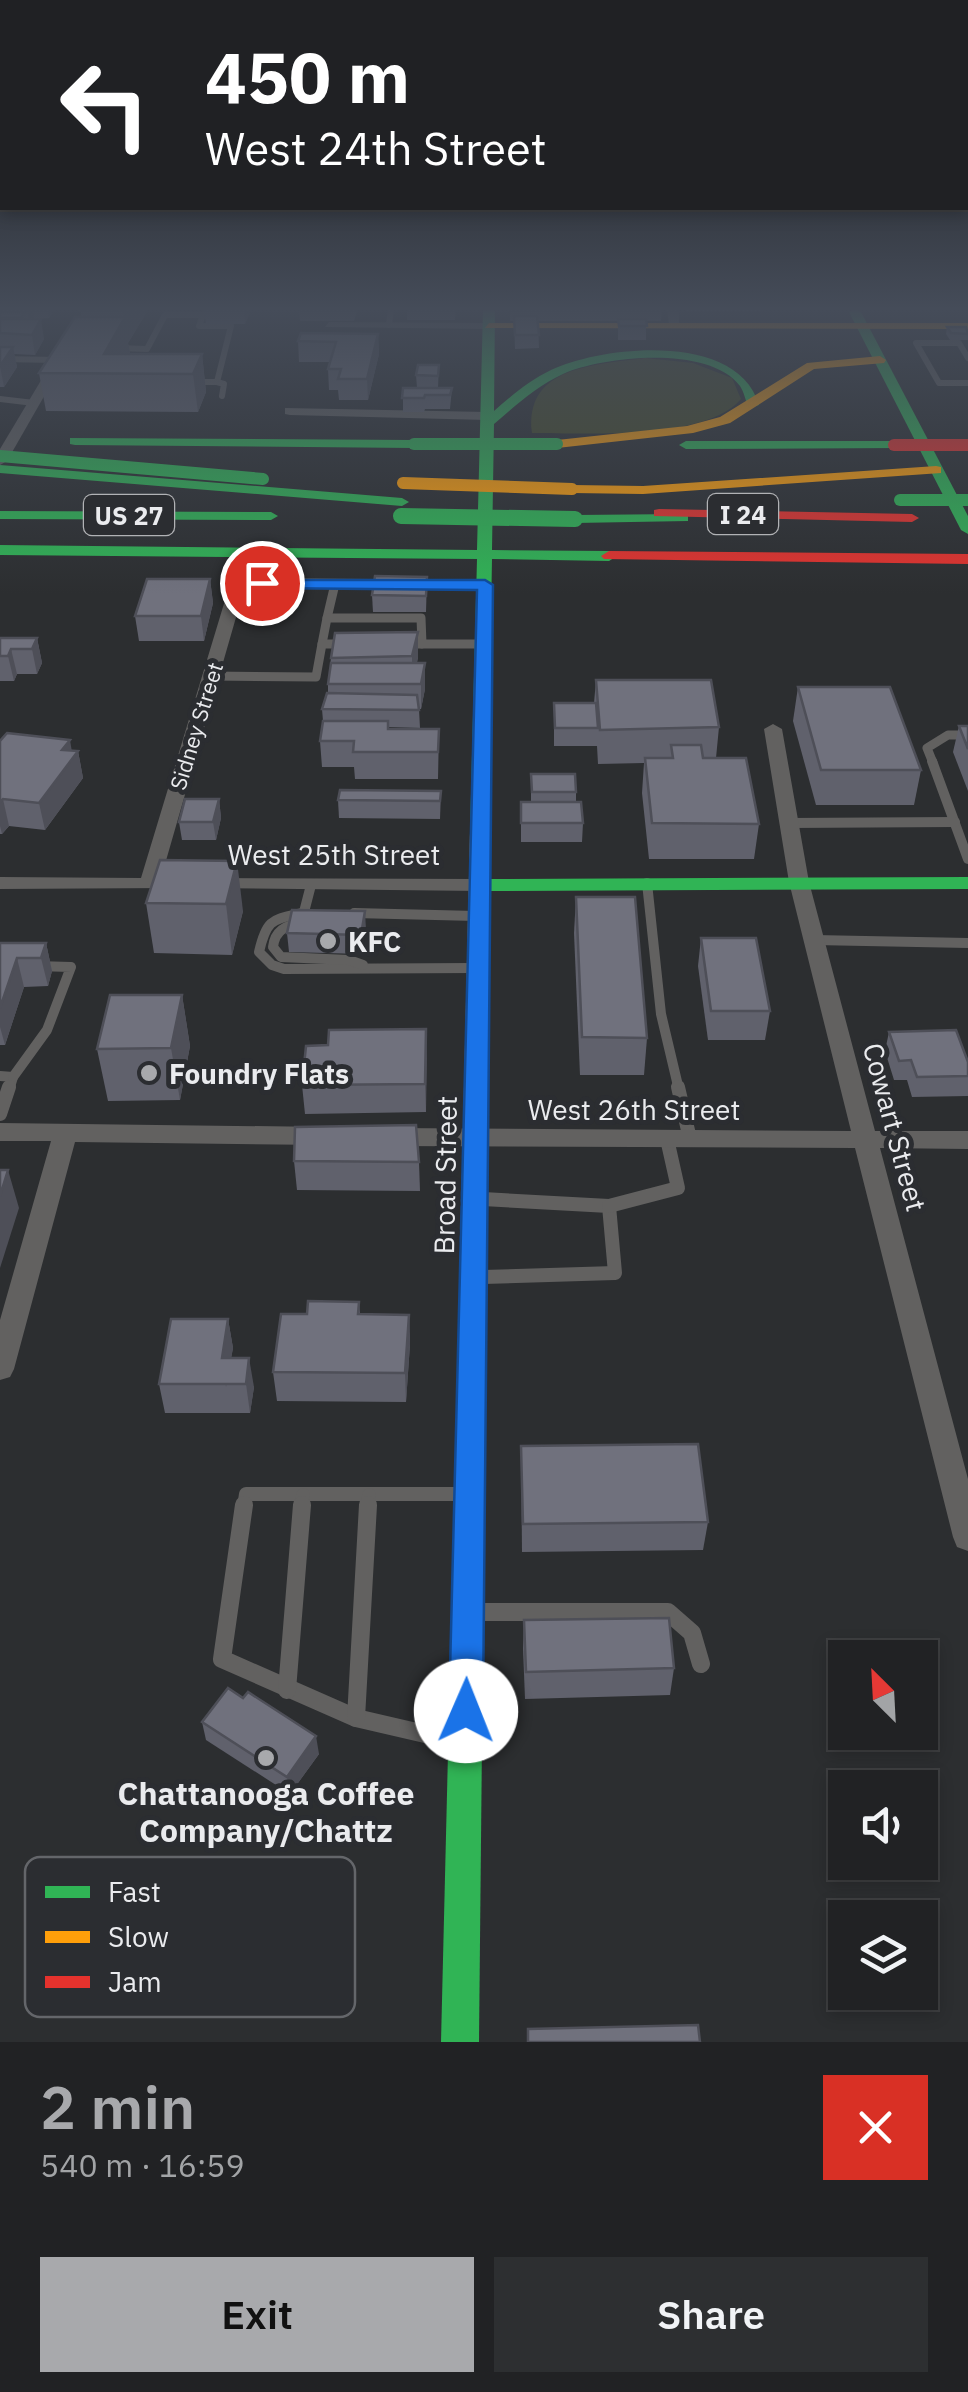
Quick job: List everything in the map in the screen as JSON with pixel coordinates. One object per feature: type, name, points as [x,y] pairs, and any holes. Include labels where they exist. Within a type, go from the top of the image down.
[{"type":"main road","name":"Broad Street","points":[[460,2042],[487,403]]},
{"type":"main road","points":[[487,419],[511,403]]},
{"type":"main road","points":[[902,403],[968,530]]},
{"type":"main road","points":[[556,444],[688,430],[725,420],[754,404]]},
{"type":"main road","points":[[0,436],[280,444],[968,445]]},
{"type":"main road","points":[[0,458],[139,466],[402,498],[574,504],[643,490],[936,470]]},
{"type":"main road","points":[[0,469],[265,481]]},
{"type":"main road","name":"US 27","points":[[0,515],[248,516],[402,498],[906,508]]},
{"type":"main road","points":[[906,508],[968,500]]},
{"type":"main road","points":[[906,508],[968,517]]},
{"type":"main road","points":[[4,550],[968,560]]},
{"type":"main road","name":"West 25th Street","points":[[480,884],[968,883]]},
{"type":"street","points":[[0,458],[34,403]]},
{"type":"street","points":[[290,410],[487,419]]},
{"type":"street","name":"Sidney Street","points":[[149,884],[234,597],[262,583],[335,584]]},
{"type":"street","points":[[335,584],[485,585]]},
{"type":"street","name":"Cowart Street","points":[[773,729],[799,882],[968,1538]]},
{"type":"street","name":"West 25th Street","points":[[0,883],[480,884]]},
{"type":"street","name":"West 26th Street","points":[[0,1132],[968,1140]]},
{"type":"street","points":[[0,1369],[65,1133]]},
{"type":"lane","points":[[211,676],[316,677],[335,584]]},
{"type":"lane","points":[[327,618],[421,618],[422,644]]},
{"type":"lane","points":[[322,644],[355,644]]},
{"type":"lane","points":[[388,644],[484,644]]},
{"type":"lane","points":[[927,748],[948,735],[968,735]]},
{"type":"lane","points":[[927,748],[944,748]]},
{"type":"lane","points":[[927,748],[967,853]]},
{"type":"lane","points":[[788,823],[955,822]]},
{"type":"lane","points":[[304,912],[310,884]]},
{"type":"lane","points":[[475,1198],[609,1206],[678,1188],[679,1139],[647,884]]},
{"type":"lane","points":[[370,968],[349,960],[286,959],[276,953],[273,940],[285,926],[322,918],[304,912],[265,927],[259,944],[265,960],[284,970],[479,968]]},
{"type":"lane","points":[[337,917],[480,916]]},
{"type":"lane","points":[[814,940],[968,942]]},
{"type":"lane","points":[[0,1114],[6,1076],[48,1030],[71,967],[18,966]]},
{"type":"lane","points":[[474,1277],[615,1273],[609,1206]]},
{"type":"lane","points":[[465,1744],[356,1718],[222,1659],[246,1494],[470,1494]]},
{"type":"lane","points":[[286,1690],[303,1494]]},
{"type":"lane","points":[[356,1718],[369,1495]]},
{"type":"lane","points":[[468,1612],[668,1612],[688,1623],[701,1664]]},
{"type":"green space","points":[[536,403],[736,403],[724,413],[700,422],[642,432],[532,433]]},
{"type":"building","points":[[375,576],[427,577],[426,596],[372,595]]},
{"type":"building","points":[[147,579],[210,579],[201,616],[135,616]]},
{"type":"building","points":[[418,632],[412,656],[331,658],[335,633]]},
{"type":"building","points":[[0,638],[37,638],[32,649],[11,649],[8,656],[0,656]]},
{"type":"building","points":[[331,663],[425,663],[421,684],[328,684]]},
{"type":"building","points":[[596,680],[711,680],[719,727],[600,730]]},
{"type":"building","points":[[798,687],[890,687],[921,770],[821,770]]},
{"type":"building","points":[[327,693],[417,695],[419,710],[322,709]]},
{"type":"building","points":[[554,703],[596,703],[598,728],[555,728]]},
{"type":"building","points":[[323,721],[388,721],[388,729],[439,729],[438,752],[353,752],[354,741],[320,741]]},
{"type":"building","points":[[959,726],[968,726],[968,749]]},
{"type":"building","points":[[7,733],[70,740],[62,750],[78,751],[39,803],[3,799],[0,802],[0,741]]},
{"type":"building","points":[[671,745],[701,745],[703,758],[746,758],[759,824],[652,823],[645,758],[673,758]]},
{"type":"building","points":[[531,774],[575,774],[576,792],[532,792]]},
{"type":"building","points":[[340,790],[441,791],[440,801],[338,800]]},
{"type":"building","points":[[185,799],[219,799],[213,822],[179,822]]},
{"type":"building","points":[[521,802],[581,802],[583,823],[521,823]]},
{"type":"building","points":[[160,860],[237,861],[226,904],[146,903]]},
{"type":"building","points":[[576,897],[635,897],[647,1038],[582,1037]]},
{"type":"building","points":[[292,910],[365,911],[361,935],[287,933]]},
{"type":"building","points":[[701,938],[756,938],[770,1011],[711,1011]]},
{"type":"building","points":[[0,943],[46,943],[41,958],[17,958],[0,1008]]},
{"type":"building","points":[[110,995],[182,995],[171,1048],[97,1049]]},
{"type":"building","points":[[426,1029],[425,1084],[302,1085],[306,1046],[328,1045],[329,1030]]},
{"type":"building","points":[[956,1030],[968,1062],[968,1076],[917,1077],[911,1060],[899,1061],[889,1032]]},
{"type":"building","points":[[416,1125],[419,1162],[294,1161],[295,1127]]},
{"type":"building","points":[[0,1170],[8,1170],[0,1196]]},
{"type":"building","points":[[308,1301],[359,1302],[358,1314],[409,1315],[405,1373],[273,1372],[281,1314],[307,1314]]},
{"type":"building","points":[[171,1319],[228,1319],[222,1358],[249,1358],[246,1384],[159,1384]]},
{"type":"building","points":[[698,1444],[708,1522],[523,1524],[521,1446]]},
{"type":"building","points":[[669,1618],[674,1668],[526,1672],[524,1620]]},
{"type":"building","points":[[228,1688],[243,1698],[248,1692],[316,1736],[287,1777],[202,1722]]},
{"type":"building","points":[[698,2025],[700,2042],[528,2042],[528,2029]]},
{"type":"traffic: fast","points":[[480,833],[487,403]]},
{"type":"traffic: fast","points":[[487,423],[511,403]]},
{"type":"traffic: fast","points":[[902,403],[968,530]]},
{"type":"traffic: fast","points":[[75,441],[414,444]]},
{"type":"traffic: fast","points":[[414,444],[557,444]]},
{"type":"traffic: fast","points":[[686,445],[894,445]]},
{"type":"traffic: fast","points":[[0,456],[263,479]]},
{"type":"traffic: fast","points":[[0,469],[402,502]]},
{"type":"traffic: fast","points":[[900,500],[968,500]]},
{"type":"traffic: fast","points":[[0,515],[271,516]]},
{"type":"traffic: fast","points":[[401,516],[575,519]]},
{"type":"traffic: fast","points":[[575,519],[683,518]]},
{"type":"traffic: fast","points":[[0,550],[609,556]]},
{"type":"traffic: fast","points":[[480,885],[968,883]]},
{"type":"traffic: fast","points":[[460,2042],[472,1340]]},
{"type":"traffic: slow","points":[[557,444],[688,430],[725,420],[752,403]]},
{"type":"traffic: slow","points":[[572,489],[643,490],[936,470]]},
{"type":"traffic: slow","points":[[403,483],[572,489]]},
{"type":"traffic: slow","points":[[472,1340],[480,833]]},
{"type":"traffic: jam","points":[[894,445],[968,445]]},
{"type":"traffic: jam","points":[[659,513],[912,518]]},
{"type":"traffic: jam","points":[[609,556],[968,559]]},
{"type":"place","name":"KFC","points":[[328,941]]},
{"type":"place","name":"Foundry Flats","points":[[149,1073]]},
{"type":"place","name":"Chattanooga Coffee Company/Chattz","points":[[266,1758]]},
{"type":"route","points":[[262,583],[485,585],[466,1711]]}]
